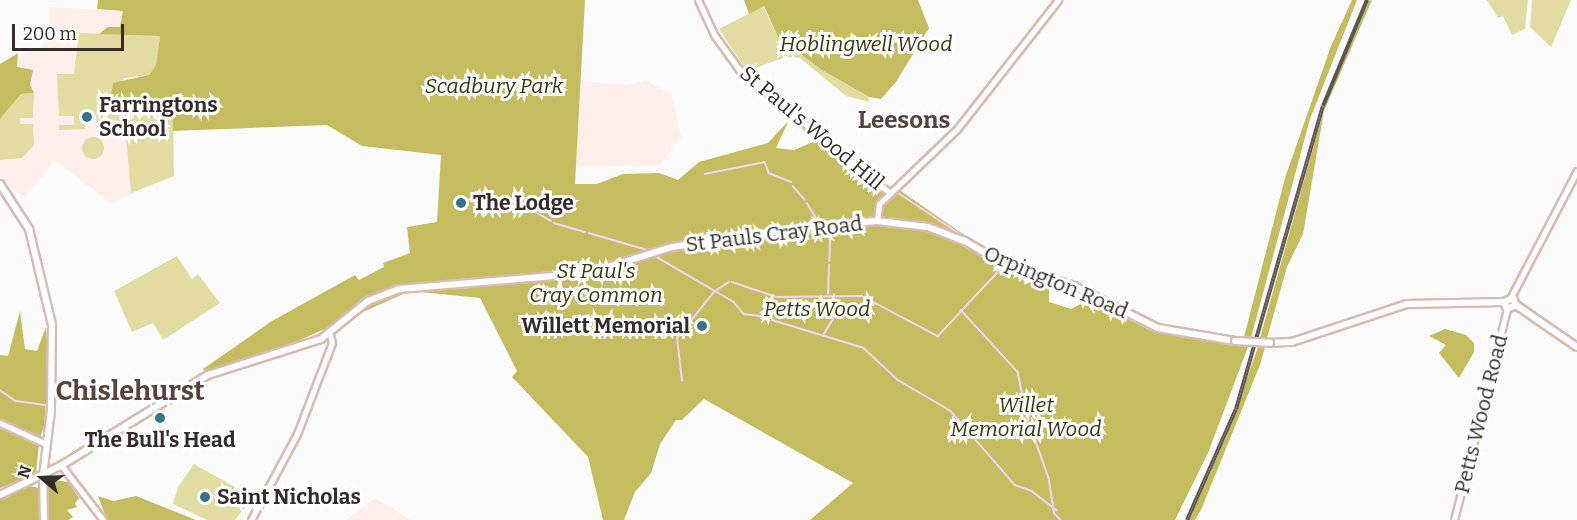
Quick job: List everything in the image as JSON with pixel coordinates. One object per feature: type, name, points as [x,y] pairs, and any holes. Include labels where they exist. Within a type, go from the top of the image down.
[{"type":"main road","points":[[0,184],[30,229],[49,310],[52,399],[42,476],[44,520]]},
{"type":"main road","name":"St Pauls Cray Road","points":[[0,495],[42,476],[208,375],[290,351],[330,334],[368,301],[408,286],[589,273],[690,244],[877,221]]},
{"type":"main road","name":"Orpington Road","points":[[877,221],[928,227],[966,241],[1002,263],[1074,286],[1165,331],[1235,341],[1270,344],[1292,342],[1407,304],[1504,302]]},
{"type":"main road","points":[[1516,305],[1507,309],[1504,302],[1511,297],[1516,305],[1577,347]]},
{"type":"street","name":"St Paul's Wood Hill","points":[[698,0],[715,36],[741,72],[890,194]]},
{"type":"street","points":[[877,221],[879,204],[957,129],[1058,0]]},
{"type":"street","points":[[1511,297],[1577,171]]},
{"type":"street","name":"Petts Wood Road","points":[[1454,520],[1507,309]]},
{"type":"street","points":[[251,520],[297,434],[332,343],[330,334]]},
{"type":"street","points":[[0,423],[46,444]]},
{"type":"street","points":[[61,465],[103,520]]},
{"type":"shaded area","points":[[1487,0],[1528,0],[1525,29],[1512,35],[1503,16],[1498,18]]},
{"type":"shaded area","points":[[1532,0],[1571,0],[1551,47],[1530,27]]},
{"type":"shaded area","points":[[763,6],[778,37],[822,70],[869,97],[869,102],[846,96],[800,58],[786,57],[747,71],[719,29]]},
{"type":"shaded area","name":"Farringtons School","points":[[49,7],[171,14],[174,176],[111,203],[54,160],[25,198],[5,183],[0,176],[0,64],[42,47],[49,33]]},
{"type":"shaded area","points":[[79,33],[160,36],[156,65],[149,75],[123,78],[128,110],[173,104],[174,176],[131,193],[125,125],[97,126],[96,116],[85,116],[85,129],[59,130],[59,125],[74,125],[74,116],[59,116],[57,74],[74,74]]},
{"type":"shaded area","points":[[646,80],[672,95],[681,137],[660,165],[576,167],[581,81],[628,85]]},
{"type":"shaded area","points":[[34,93],[33,118],[20,118],[20,124],[33,124],[34,145],[22,158],[0,160],[0,119],[21,94]]},
{"type":"shaded area","points":[[93,137],[101,140],[104,148],[101,156],[93,159],[85,156],[82,148],[85,140]]},
{"type":"shaded area","points":[[177,256],[192,279],[198,274],[220,303],[163,340],[153,323],[132,332],[114,291]]},
{"type":"shaded area","points":[[194,464],[253,497],[235,520],[207,520],[173,504],[178,487]]},
{"type":"shaded area","points":[[375,498],[411,520],[346,520]]},
{"type":"green space","name":"Petts Wood","points":[[98,0],[585,0],[575,184],[597,184],[623,174],[659,173],[678,180],[699,162],[768,143],[789,120],[776,148],[794,150],[820,139],[891,195],[898,189],[983,248],[981,253],[1013,273],[1049,283],[1049,302],[1071,309],[1082,303],[1078,293],[1151,331],[1248,347],[1208,453],[1175,520],[810,520],[853,483],[704,399],[682,420],[676,420],[660,444],[651,473],[635,492],[624,520],[603,520],[588,457],[512,377],[517,371],[480,298],[410,291],[280,349],[206,374],[203,369],[272,321],[355,275],[359,280],[384,267],[383,263],[410,253],[407,227],[437,222],[441,155],[362,146],[327,125],[173,131],[173,104],[129,110],[125,116],[109,110],[113,83],[149,75],[156,65],[160,36],[99,34],[108,27],[120,27],[123,11],[97,9]]},
{"type":"green space","name":"Hoblingwell Wood","points":[[744,0],[918,0],[929,28],[896,82],[881,99],[869,97],[822,70],[778,37],[764,6],[749,14]]},
{"type":"green space","points":[[1352,0],[1357,0],[1310,119],[1251,338],[1244,337],[1285,178],[1331,46]]},
{"type":"green space","points":[[1372,0],[1324,111],[1303,234],[1287,267],[1267,338],[1260,338],[1330,88],[1368,1]]},
{"type":"green space","points":[[18,53],[17,67],[33,70],[30,85],[34,93],[21,94],[0,119],[0,64]]},
{"type":"green space","points":[[20,311],[25,349],[37,351],[46,327],[49,368],[44,426],[40,438],[30,435],[39,443],[36,474],[0,488],[0,355],[8,356]]},
{"type":"green space","points":[[1445,329],[1466,335],[1474,343],[1474,352],[1459,378],[1439,353],[1446,345],[1429,336]]},
{"type":"green space","points":[[1258,347],[1265,347],[1260,365],[1201,510],[1195,520],[1188,520],[1225,439]]},
{"type":"green space","points":[[55,480],[68,482],[79,498],[75,503],[77,507],[67,510],[73,517],[68,520],[47,520],[47,484]]},
{"type":"green space","points":[[29,486],[40,488],[41,520],[0,520],[0,496]]},
{"type":"green space","points":[[98,496],[113,501],[136,496],[196,520],[107,520]]},
{"type":"waterway","points":[[705,174],[765,162],[769,173],[791,182]]},
{"type":"waterway","points":[[793,186],[805,200]]},
{"type":"waterway","points":[[897,192],[966,238]]},
{"type":"waterway","points":[[807,203],[819,222]]},
{"type":"waterway","points":[[532,210],[551,221]]},
{"type":"waterway","points":[[554,223],[585,232]]},
{"type":"waterway","points":[[824,228],[831,228],[830,261]]},
{"type":"waterway","points":[[589,233],[651,251]]},
{"type":"waterway","points":[[655,256],[734,302],[744,314],[768,317]]},
{"type":"waterway","points":[[997,264],[998,272]]},
{"type":"waterway","points":[[828,294],[829,265]]},
{"type":"waterway","points":[[732,282],[777,297],[862,296],[938,336],[997,273]]},
{"type":"waterway","points":[[682,381],[677,338],[714,292],[729,282]]},
{"type":"waterway","points":[[824,334],[833,319],[830,309],[834,295]]},
{"type":"waterway","points":[[961,310],[1018,372],[1027,416],[1049,478],[1055,514],[1061,520]]},
{"type":"waterway","points":[[772,320],[864,348],[898,380],[951,411],[1015,485],[1032,491],[1056,510]]},
{"type":"waterway","points":[[0,390],[16,401],[45,405]]},
{"type":"railway","points":[[1187,520],[1236,409],[1323,106],[1367,0]]},
{"type":"place","name":"Farringtons School","points":[[87,117]]},
{"type":"place","name":"The Lodge","points":[[461,203]]},
{"type":"place","name":"Willett Memorial","points":[[702,326]]},
{"type":"place","name":"The Bull's Head","points":[[160,418]]},
{"type":"place","name":"Saint Nicholas","points":[[205,497]]},
{"type":"district","name":"Leesons","points":[[904,121]]},
{"type":"district","name":"Chislehurst","points":[[130,392]]},
{"type":"park label","name":"Scadbury Park","points":[[494,86]]},
{"type":"park label","name":"St Paul's Cray Common","points":[[596,283]]},
{"type":"park label","name":"Willet Memorial Wood","points":[[1026,417]]}]
